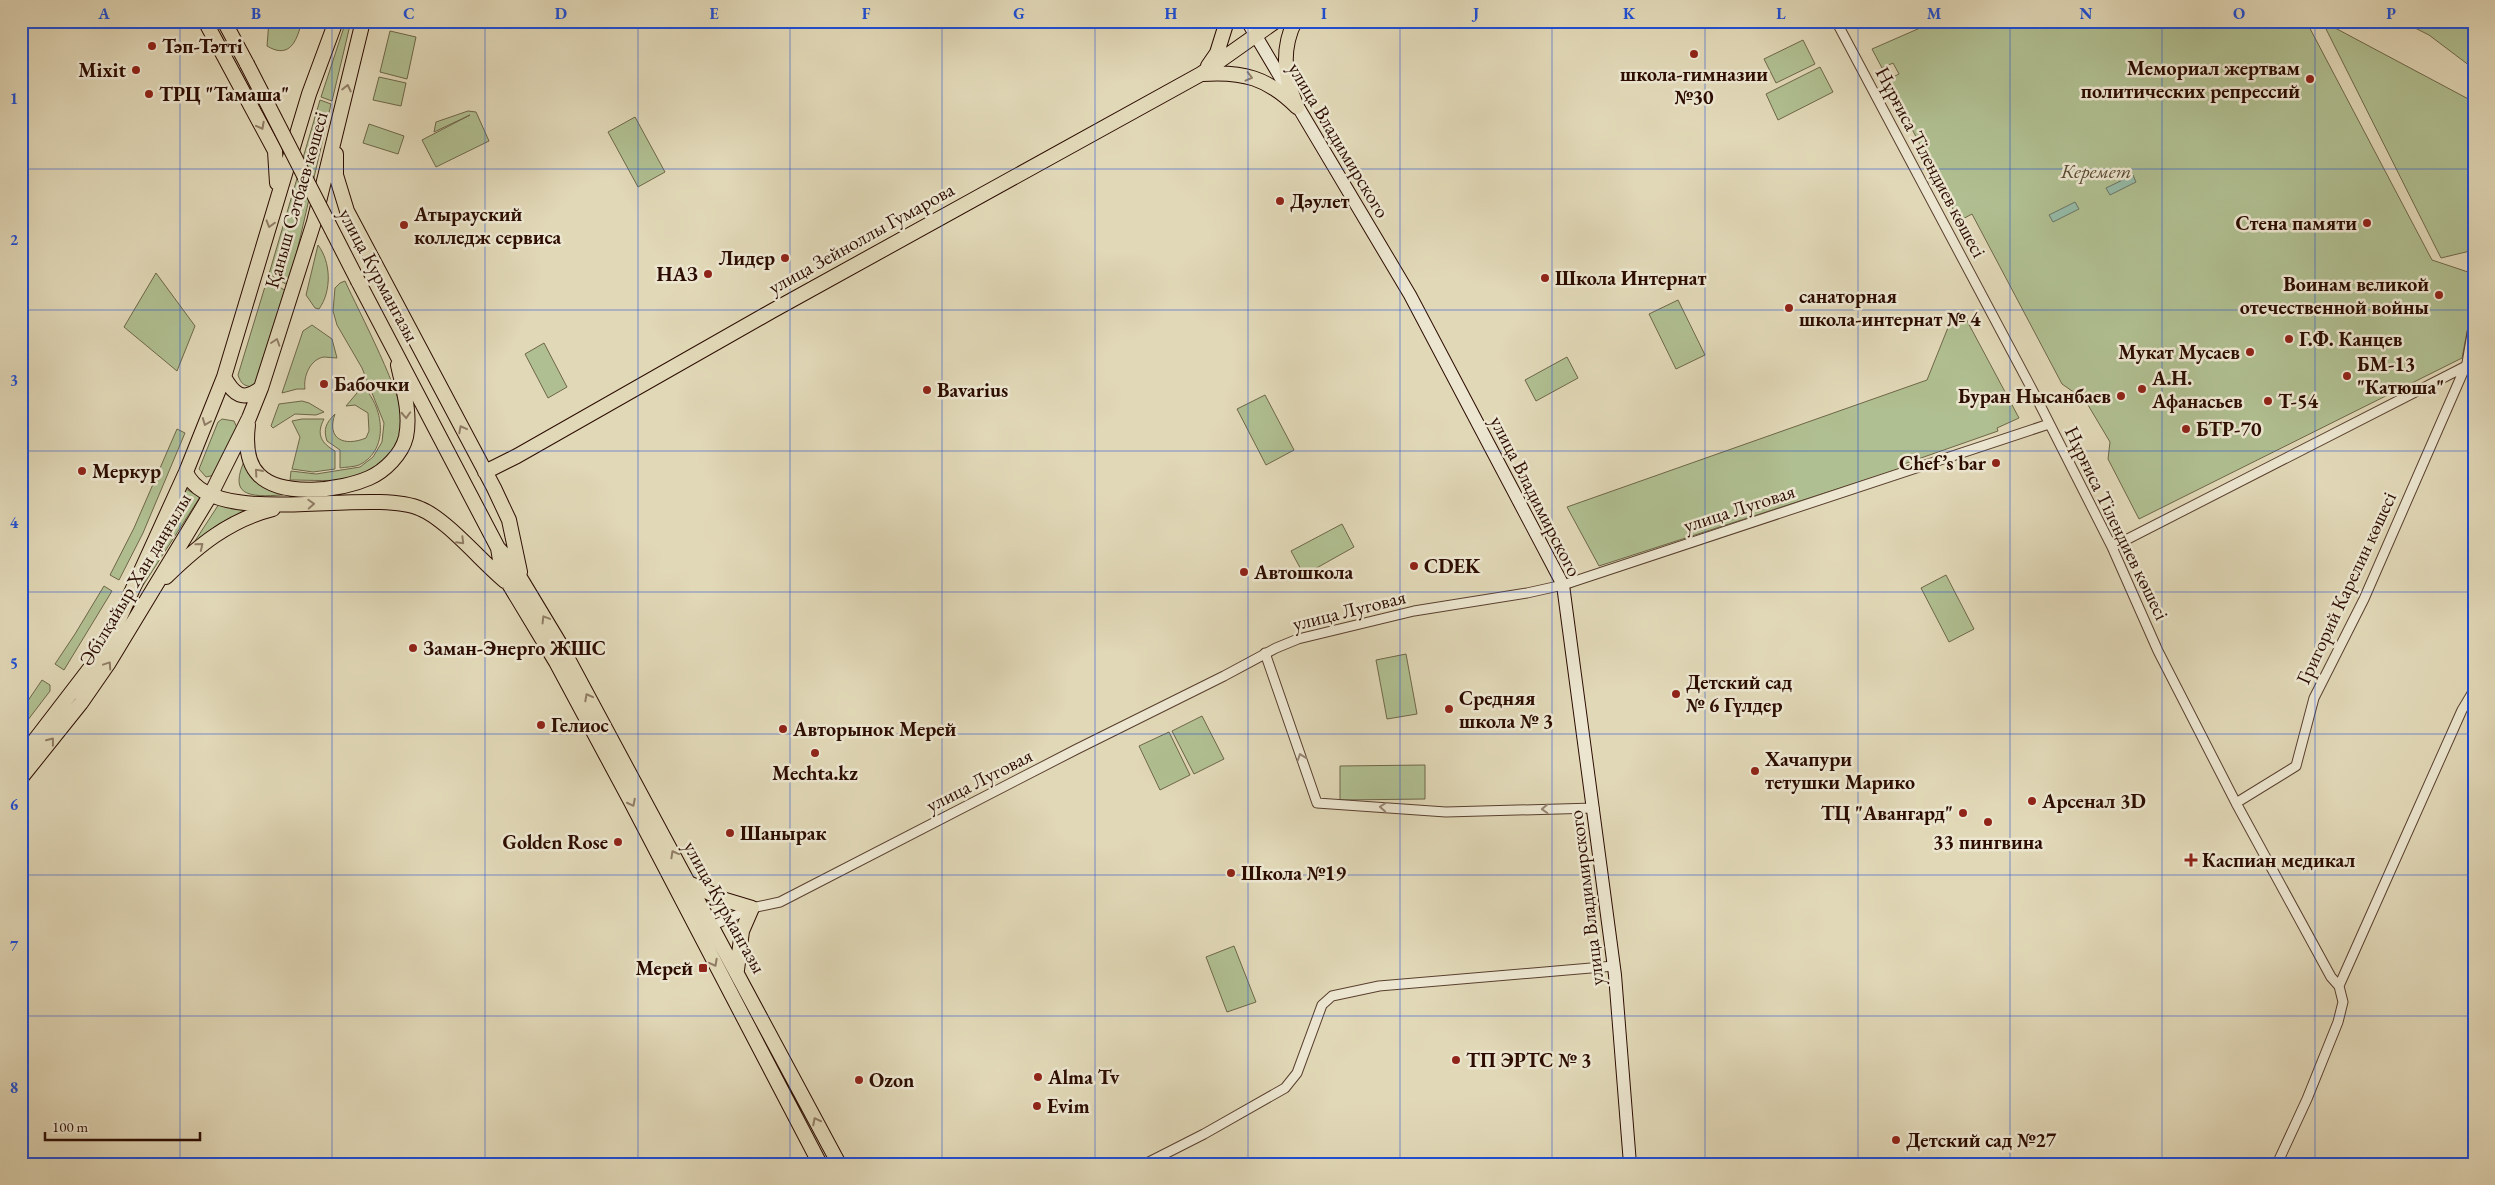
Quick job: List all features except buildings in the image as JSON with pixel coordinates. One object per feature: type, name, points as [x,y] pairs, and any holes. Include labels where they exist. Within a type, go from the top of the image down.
[{"type":"main road","points":[[205,21],[275,152],[278,168],[277,198]]},
{"type":"main road","name":"улица Курмангазы","points":[[224,21],[498,548],[501,566],[516,582],[565,666],[656,835],[697,932],[820,1164]]},
{"type":"main road","points":[[236,21],[239,50]]},
{"type":"main road","points":[[309,94],[326,21]]},
{"type":"main road","name":"Қаныш Сәтбаев көшесі","points":[[224,377],[309,94],[336,21]]},
{"type":"main road","name":"Қаныш Сәтбаев көшесі","points":[[261,388],[314,222],[363,21]]},
{"type":"main road","points":[[1201,74],[1217,53],[1227,21]]},
{"type":"main road","name":"улица Зейноллы Гумарова","points":[[484,472],[1201,74],[1276,21]]},
{"type":"main road","points":[[1296,21],[1287,46],[1286,67],[1289,88],[1297,107]]},
{"type":"main road","points":[[1201,74],[1228,72],[1255,78],[1285,95],[1297,107]]},
{"type":"main road","points":[[336,136],[336,175],[347,211],[508,520],[516,582]]},
{"type":"main road","points":[[249,418],[246,438],[250,461],[259,475],[272,484],[299,491],[353,484],[370,478],[395,458],[406,438],[408,414],[395,349]]},
{"type":"main road","points":[[224,377],[230,388],[242,395],[252,395],[261,388]]},
{"type":"main road","name":"Әбілқайыр Хан даңғылы","points":[[21,758],[97,659],[120,617],[186,472],[224,377]]},
{"type":"main road","name":"Әбілқайыр Хан даңғылы","points":[[21,778],[108,664],[211,494],[249,418],[261,388]]},
{"type":"main road","points":[[186,472],[190,482],[211,494],[229,500],[284,506],[380,500],[402,503],[422,509],[448,528],[482,562],[516,582]]},
{"type":"main road","points":[[151,591],[188,555],[216,532],[252,514],[284,506]]},
{"type":"main road","name":"улица Курмангазы","points":[[656,835],[690,884],[839,1164]]},
{"type":"main road","points":[[690,884],[722,899],[752,908],[742,931],[736,970]]},
{"type":"street","name":"улица Владимирского","points":[[1247,21],[1410,295],[1563,585],[1614,966],[1630,1164]]},
{"type":"street","name":"Нұрғиса Тілендиев көшесі","points":[[1836,21],[2050,424],[2112,547],[2158,652],[2236,803],[2331,977],[2339,986]]},
{"type":"street","name":"Григорий Карелин көшесі","points":[[2236,803],[2296,766],[2314,698],[2364,599],[2470,363],[2474,322]]},
{"type":"street","points":[[2112,547],[2470,363]]},
{"type":"street","name":"улица Луговая","points":[[697,932],[752,908],[780,902],[1077,749],[1224,676],[1265,653],[1298,638],[1414,611],[1527,593],[1563,585],[2050,424]]},
{"type":"street","points":[[1265,653],[1317,803],[1446,812],[1594,808]]},
{"type":"street","points":[[2277,1164],[2307,1099],[2338,1022],[2343,1002],[2339,986],[2458,719],[2474,690]]},
{"type":"street","points":[[1144,1164],[1204,1134],[1285,1088],[1297,1073],[1322,1004],[1332,996],[1380,986],[1614,966]]},
{"type":"green space","points":[[269,21],[278,21],[283,27],[291,25],[300,28],[296,40],[289,48],[280,51],[267,46]]},
{"type":"green space","points":[[346,21],[351,21],[332,101],[321,97]]},
{"type":"green space","name":"Керемет","points":[[1936,21],[2306,21],[2432,260],[2474,274],[2474,295],[2462,358],[2139,519],[2108,459],[2110,442],[2085,400],[2062,384],[1972,214],[1959,221],[1887,80],[1899,74],[1893,63],[1882,68],[1872,49]]},
{"type":"green space","points":[[2322,21],[2474,102],[2474,250],[2441,258]]},
{"type":"green space","points":[[2401,21],[2474,21],[2474,69],[2429,35]]},
{"type":"green space","points":[[390,31],[416,37],[407,79],[380,72]]},
{"type":"green space","points":[[1803,40],[1815,64],[1776,83],[1764,59]]},
{"type":"green space","points":[[1820,67],[1833,92],[1778,120],[1766,94]]},
{"type":"green space","points":[[379,77],[406,83],[401,106],[373,100]]},
{"type":"green space","points":[[320,100],[331,104],[289,286],[269,274]]},
{"type":"green space","points":[[468,111],[476,112],[489,141],[436,167],[422,140],[470,115],[434,132],[436,122]]},
{"type":"green space","points":[[635,117],[665,172],[638,187],[608,132]]},
{"type":"green space","points":[[369,124],[404,136],[398,154],[363,143]]},
{"type":"green space","points":[[318,245],[325,260],[328,277],[326,294],[319,309],[315,308],[306,295]]},
{"type":"green space","points":[[156,273],[195,326],[177,371],[124,327]]},
{"type":"green space","points":[[267,280],[288,292],[259,383],[250,387],[242,382],[238,375]]},
{"type":"green space","points":[[345,281],[380,354],[397,395],[402,412],[403,425],[401,434],[398,443],[387,459],[363,476],[322,481],[290,480],[291,471],[316,474],[360,467],[373,457],[382,442],[384,423],[362,368],[337,325],[333,311],[335,288]]},
{"type":"green space","points":[[1678,300],[1705,355],[1676,369],[1649,314]]},
{"type":"green space","points":[[1965,317],[2019,418],[1997,428],[1998,431],[1901,465],[1899,469],[1599,566],[1567,507],[1927,380],[1949,325]]},
{"type":"green space","points":[[312,325],[332,339],[337,358],[319,358],[308,369],[305,389],[282,393],[303,331]]},
{"type":"green space","points":[[544,343],[567,387],[548,398],[525,354]]},
{"type":"green space","points":[[1567,357],[1578,378],[1536,401],[1525,380]]},
{"type":"green space","points":[[358,382],[367,390],[378,412],[380,437],[376,448],[369,458],[359,465],[340,468],[340,450],[327,441],[325,430],[327,423],[335,414],[333,430],[339,439],[351,442],[366,438],[369,431],[368,413],[355,405],[346,406],[357,393]]},
{"type":"green space","points":[[1265,395],[1294,450],[1266,465],[1237,409]]},
{"type":"green space","points":[[302,401],[324,412],[316,415],[295,414],[273,428],[271,426],[279,404]]},
{"type":"green space","points":[[222,419],[234,421],[238,430],[215,475],[206,477],[199,469],[218,422]]},
{"type":"green space","points":[[324,419],[320,434],[326,445],[335,451],[335,469],[313,472],[292,469],[300,437],[292,421]]},
{"type":"green space","points":[[177,429],[185,433],[143,533],[119,580],[110,575],[134,528]]},
{"type":"green space","points":[[246,457],[272,489],[283,495],[260,496],[245,492],[240,487],[241,470]]},
{"type":"green space","points":[[186,489],[200,497],[124,615]]},
{"type":"green space","points":[[219,504],[251,509],[216,526],[193,544]]},
{"type":"green space","points":[[1342,524],[1354,547],[1304,575],[1291,551]]},
{"type":"green space","points":[[1946,575],[1974,629],[1949,642],[1921,588]]},
{"type":"green space","points":[[104,586],[112,591],[64,670],[55,664]]},
{"type":"green space","points":[[1406,654],[1417,714],[1387,719],[1376,660]]},
{"type":"green space","points":[[42,680],[50,685],[50,691],[21,729],[21,711]]},
{"type":"green space","points":[[1202,716],[1224,759],[1194,774],[1172,731]]},
{"type":"green space","points":[[1169,732],[1190,775],[1160,790],[1139,746]]},
{"type":"green space","points":[[1425,765],[1425,799],[1340,800],[1340,766]]},
{"type":"green space","points":[[1234,946],[1256,1002],[1227,1012],[1206,957]]},
{"type":"shaded area","points":[[2133,175],[2136,182],[2110,195],[2106,188]]},
{"type":"shaded area","points":[[2075,202],[2079,209],[2053,222],[2049,215]]},
{"type":"place","name":"Тәп-Тәтті","points":[[152,46]]},
{"type":"place","name":"школа-гимназии №30","points":[[1694,54]]},
{"type":"place","name":"Mixit","points":[[136,70]]},
{"type":"place","name":"Мемориал жертвам политических репрессий","points":[[2310,79]]},
{"type":"place","name":"ТРЦ \"Тамаша\"","points":[[149,94]]},
{"type":"place","name":"Дәулет","points":[[1280,201]]},
{"type":"place","name":"Стена памяти","points":[[2367,223]]},
{"type":"place","name":"Атырауский колледж сервиса","points":[[404,225]]},
{"type":"place","name":"Лидер","points":[[785,258]]},
{"type":"place","name":"НАЗ","points":[[708,274]]},
{"type":"place","name":"Школа Интернат","points":[[1545,278]]},
{"type":"place","name":"Воинам великой отечественной войны","points":[[2439,295]]},
{"type":"place","name":"санаторная школа-интернат № 4","points":[[1789,308]]},
{"type":"place","name":"Г.Ф. Канцев","points":[[2289,339]]},
{"type":"place","name":"Мукат Мусаев","points":[[2250,352]]},
{"type":"place","name":"БМ-13 \"Катюша\"","points":[[2347,376]]},
{"type":"place","name":"Бабочки","points":[[324,384]]},
{"type":"place","name":"А.Н. Афанасьев","points":[[2142,389]]},
{"type":"place","name":"Bavarius","points":[[927,390]]},
{"type":"place","name":"Буран Нысанбаев","points":[[2121,396]]},
{"type":"place","name":"Т-54","points":[[2268,401]]},
{"type":"place","name":"БТР-70","points":[[2186,429]]},
{"type":"place","name":"Chef’s bar","points":[[1996,463]]},
{"type":"place","name":"Меркур","points":[[82,471]]},
{"type":"place","name":"CDEK","points":[[1414,566]]},
{"type":"place","name":"Автошкола","points":[[1244,572]]},
{"type":"place","name":"Заман-Энерго ЖШС","points":[[413,648]]},
{"type":"place","name":"Детский сад № 6 Гүлдер","points":[[1676,694]]},
{"type":"place","name":"Средняя школа № 3","points":[[1449,709]]},
{"type":"place","name":"Гелиос","points":[[541,725]]},
{"type":"place","name":"Авторынок Мерей","points":[[783,729]]},
{"type":"place","name":"Mechta.kz","points":[[815,753]]},
{"type":"place","name":"Хачапури тетушки Марико","points":[[1755,771]]},
{"type":"place","name":"Арсенал 3D","points":[[2032,801]]},
{"type":"place","name":"ТЦ \"Авангард\"","points":[[1963,813]]},
{"type":"place","name":"33 пингвина","points":[[1988,822]]},
{"type":"place","name":"Шанырак","points":[[730,833]]},
{"type":"place","name":"Golden Rose","points":[[618,842]]},
{"type":"place","name":"Каспиан медикал","points":[[2191,860]]},
{"type":"place","name":"Школа №19","points":[[1231,873]]},
{"type":"place","name":"Мерей","points":[[703,968]]},
{"type":"place","name":"ТП ЭРТС № 3","points":[[1456,1060]]},
{"type":"place","name":"Alma Tv","points":[[1038,1077]]},
{"type":"place","name":"Ozon","points":[[859,1080]]},
{"type":"place","name":"Evim","points":[[1037,1106]]},
{"type":"place","name":"Детский сад №27","points":[[1896,1140]]}]
